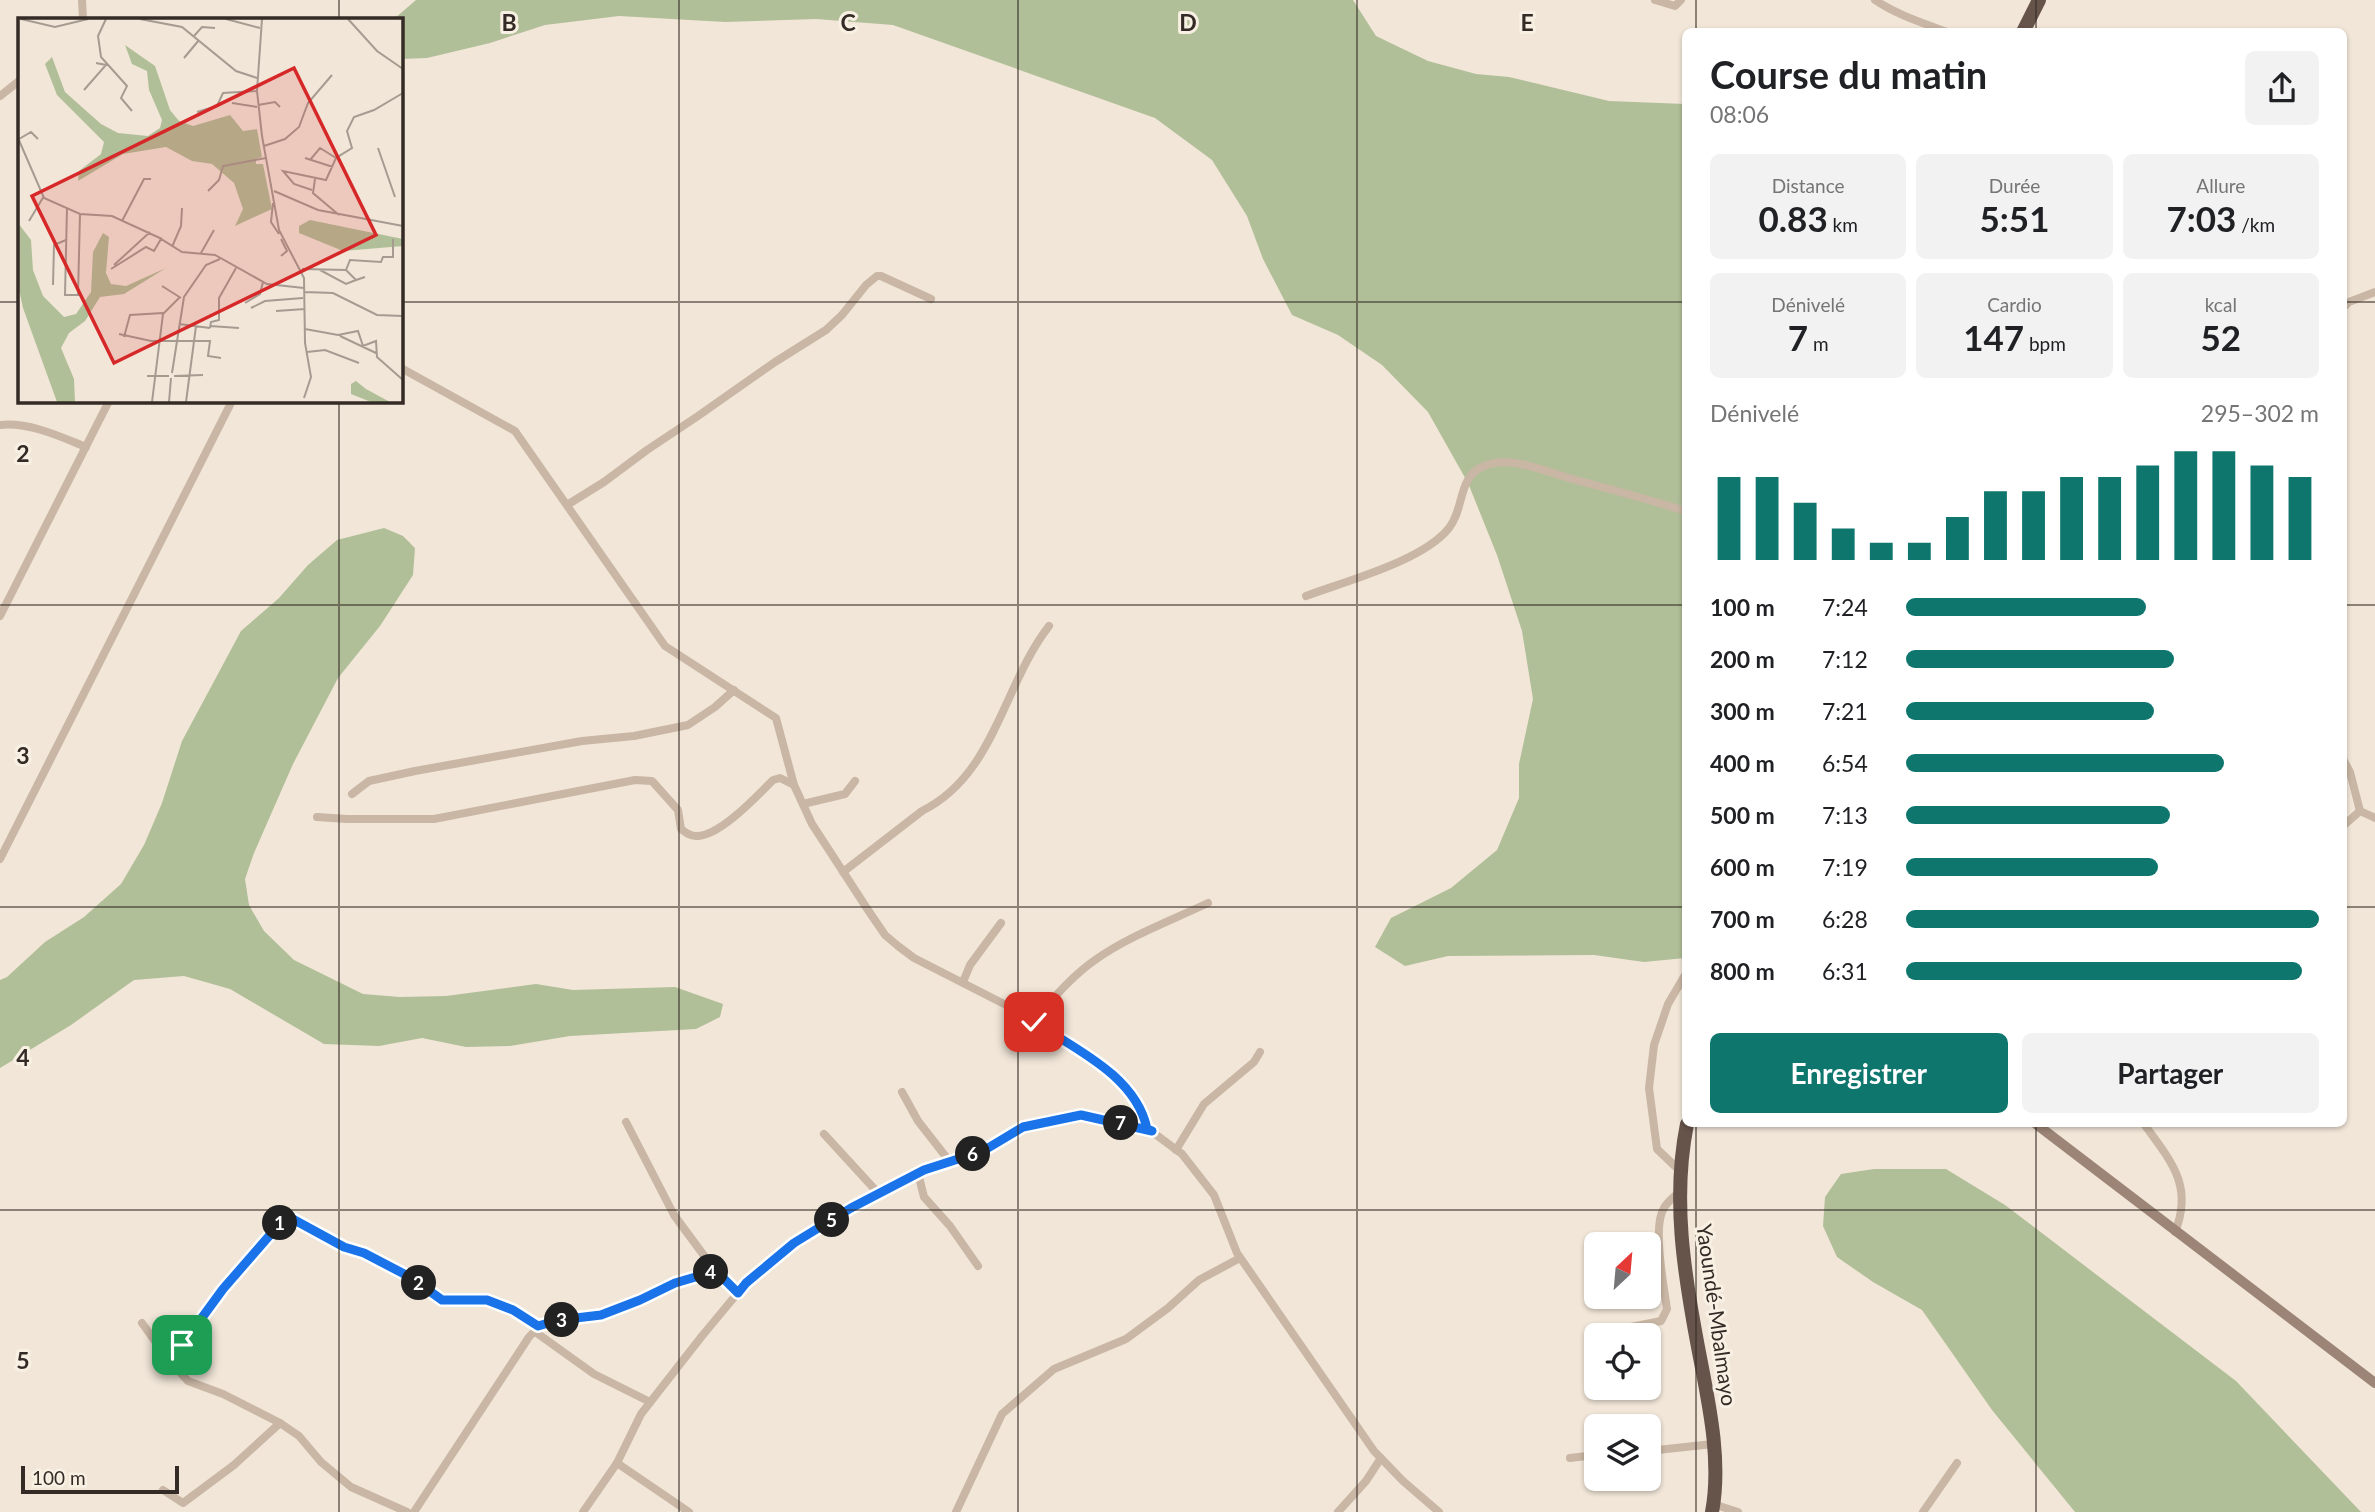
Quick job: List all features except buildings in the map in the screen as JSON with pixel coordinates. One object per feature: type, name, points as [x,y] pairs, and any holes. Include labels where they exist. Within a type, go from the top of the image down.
[{"type":"highway","points":[[2025,28],[2039,0]]},
{"type":"highway","name":"Yaoundé-Mbalmayo","points":[[1687,1127],[1679,1192],[1682,1243],[1713,1444],[1713,1508]]},
{"type":"main road","points":[[2040,1127],[2375,1383]]},
{"type":"street","points":[[82,0],[83,18]]},
{"type":"street","points":[[1655,0],[1675,6],[1681,0]]},
{"type":"street","points":[[1875,0],[1936,28]]},
{"type":"street","points":[[0,96],[18,82]]},
{"type":"street","points":[[566,505],[604,482],[775,362],[826,330],[877,276],[931,299]]},
{"type":"street","points":[[2347,304],[2375,292]]},
{"type":"street","points":[[402,369],[515,431],[665,646],[776,719],[794,785],[812,824],[885,935],[914,958],[1034,1022],[1100,1064],[1125,1087],[1144,1116],[1147,1129],[1176,1150],[1214,1195],[1240,1258],[1328,1387],[1381,1458],[1439,1512]]},
{"type":"street","points":[[0,616],[108,402]]},
{"type":"street","points":[[0,859],[231,402]]},
{"type":"street","points":[[0,425],[11,424],[35,429],[86,447]]},
{"type":"street","points":[[1306,596],[1420,554],[1449,529],[1463,497],[1462,488],[1472,474],[1484,466],[1503,462],[1534,468],[1682,510]]},
{"type":"street","points":[[843,872],[935,804],[984,754],[1027,658],[1049,626]]},
{"type":"street","points":[[352,794],[369,781],[415,771],[582,741],[634,736],[688,726],[734,690]]},
{"type":"street","points":[[2347,766],[2360,811]]},
{"type":"street","points":[[317,817],[434,819],[635,780],[652,780],[678,810],[681,829],[689,835],[699,837],[717,829],[773,780],[780,778],[794,785]]},
{"type":"street","points":[[803,804],[845,794],[855,781]]},
{"type":"street","points":[[2360,811],[2375,818]]},
{"type":"street","points":[[2347,822],[2360,811]]},
{"type":"street","points":[[1034,1022],[1049,1003],[1094,960],[1124,942],[1208,903]]},
{"type":"street","points":[[963,982],[970,965],[1001,923]]},
{"type":"street","points":[[1680,1171],[1657,1149],[1649,1088],[1654,1045],[1668,1004],[1682,980]]},
{"type":"street","points":[[1176,1150],[1205,1104],[1254,1062],[1260,1052]]},
{"type":"street","points":[[902,1092],[919,1121],[950,1162]]},
{"type":"street","points":[[583,1512],[617,1463],[641,1414],[650,1402],[746,1283],[794,1243],[918,1173],[983,1151],[1023,1127],[1081,1115],[1152,1131]]},
{"type":"street","points":[[626,1122],[674,1215],[716,1271],[738,1293]]},
{"type":"street","points":[[2146,1127],[2169,1160],[2181,1189],[2184,1205],[2175,1232]]},
{"type":"street","points":[[824,1134],[879,1194]]},
{"type":"street","points":[[918,1173],[924,1197],[950,1226],[978,1266]]},
{"type":"street","points":[[1651,1323],[1661,1321],[1666,1315],[1659,1238],[1661,1215],[1663,1208],[1679,1192]]},
{"type":"street","points":[[171,1362],[223,1289],[283,1220],[289,1217],[344,1247],[364,1253],[410,1277],[442,1300],[487,1300],[513,1310],[594,1374],[650,1402]]},
{"type":"street","points":[[956,1512],[1002,1414],[1054,1369],[1126,1339],[1168,1308],[1199,1280],[1240,1258]]},
{"type":"street","points":[[414,1512],[536,1328],[559,1320],[601,1315],[675,1283],[716,1271]]},
{"type":"street","points":[[142,1323],[188,1381],[223,1394],[280,1423],[299,1436],[321,1462],[351,1487],[407,1512]]},
{"type":"street","points":[[163,1490],[183,1503],[234,1465],[280,1423]]},
{"type":"street","points":[[1661,1450],[1713,1444]]},
{"type":"street","points":[[1570,1458],[1584,1456]]},
{"type":"street","points":[[1338,1512],[1366,1481],[1381,1458]]},
{"type":"street","points":[[617,1463],[689,1512]]},
{"type":"street","points":[[1923,1512],[1957,1463]]},
{"type":"street","points":[[1713,1508],[1738,1512]]},
{"type":"green space","points":[[416,0],[1353,0],[1376,36],[1428,61],[1476,74],[1509,77],[1609,101],[1682,104],[1682,958],[1644,962],[1594,955],[1448,956],[1405,966],[1375,947],[1391,918],[1451,888],[1497,850],[1519,798],[1519,764],[1533,699],[1522,631],[1497,555],[1468,483],[1428,412],[1382,365],[1338,335],[1292,315],[1263,259],[1247,216],[1212,160],[1155,118],[893,25],[816,19],[725,22],[619,16],[545,25],[490,43],[427,58],[402,59],[402,18],[395,18]]},
{"type":"green space","points":[[384,528],[403,536],[415,548],[413,575],[380,626],[338,678],[293,764],[254,853],[245,879],[249,905],[264,931],[294,960],[363,994],[400,997],[446,996],[536,984],[573,990],[675,987],[723,1004],[720,1017],[696,1029],[570,1036],[510,1046],[466,1047],[422,1038],[379,1046],[324,1044],[230,989],[184,976],[134,980],[71,1025],[0,1068],[0,980],[7,977],[45,942],[84,917],[121,884],[144,845],[162,803],[182,741],[241,631],[279,598],[308,565],[337,540]]},
{"type":"green space","points":[[1874,1169],[1946,1169],[2005,1205],[2236,1381],[2361,1512],[2075,1512],[1992,1410],[1922,1310],[1873,1282],[1837,1257],[1823,1226],[1825,1197],[1841,1174]]},
{"type":"route","points":[[182,1345],[223,1289],[283,1220],[289,1217],[344,1247],[364,1253],[410,1277],[442,1300],[487,1300],[513,1310],[538,1326],[559,1320],[601,1315],[675,1283],[716,1271],[738,1293],[746,1283],[794,1243],[851,1208],[924,1170],[983,1151],[1023,1127],[1081,1115],[1152,1131],[1147,1129],[1144,1116],[1125,1087],[1100,1064],[1034,1022]]}]
